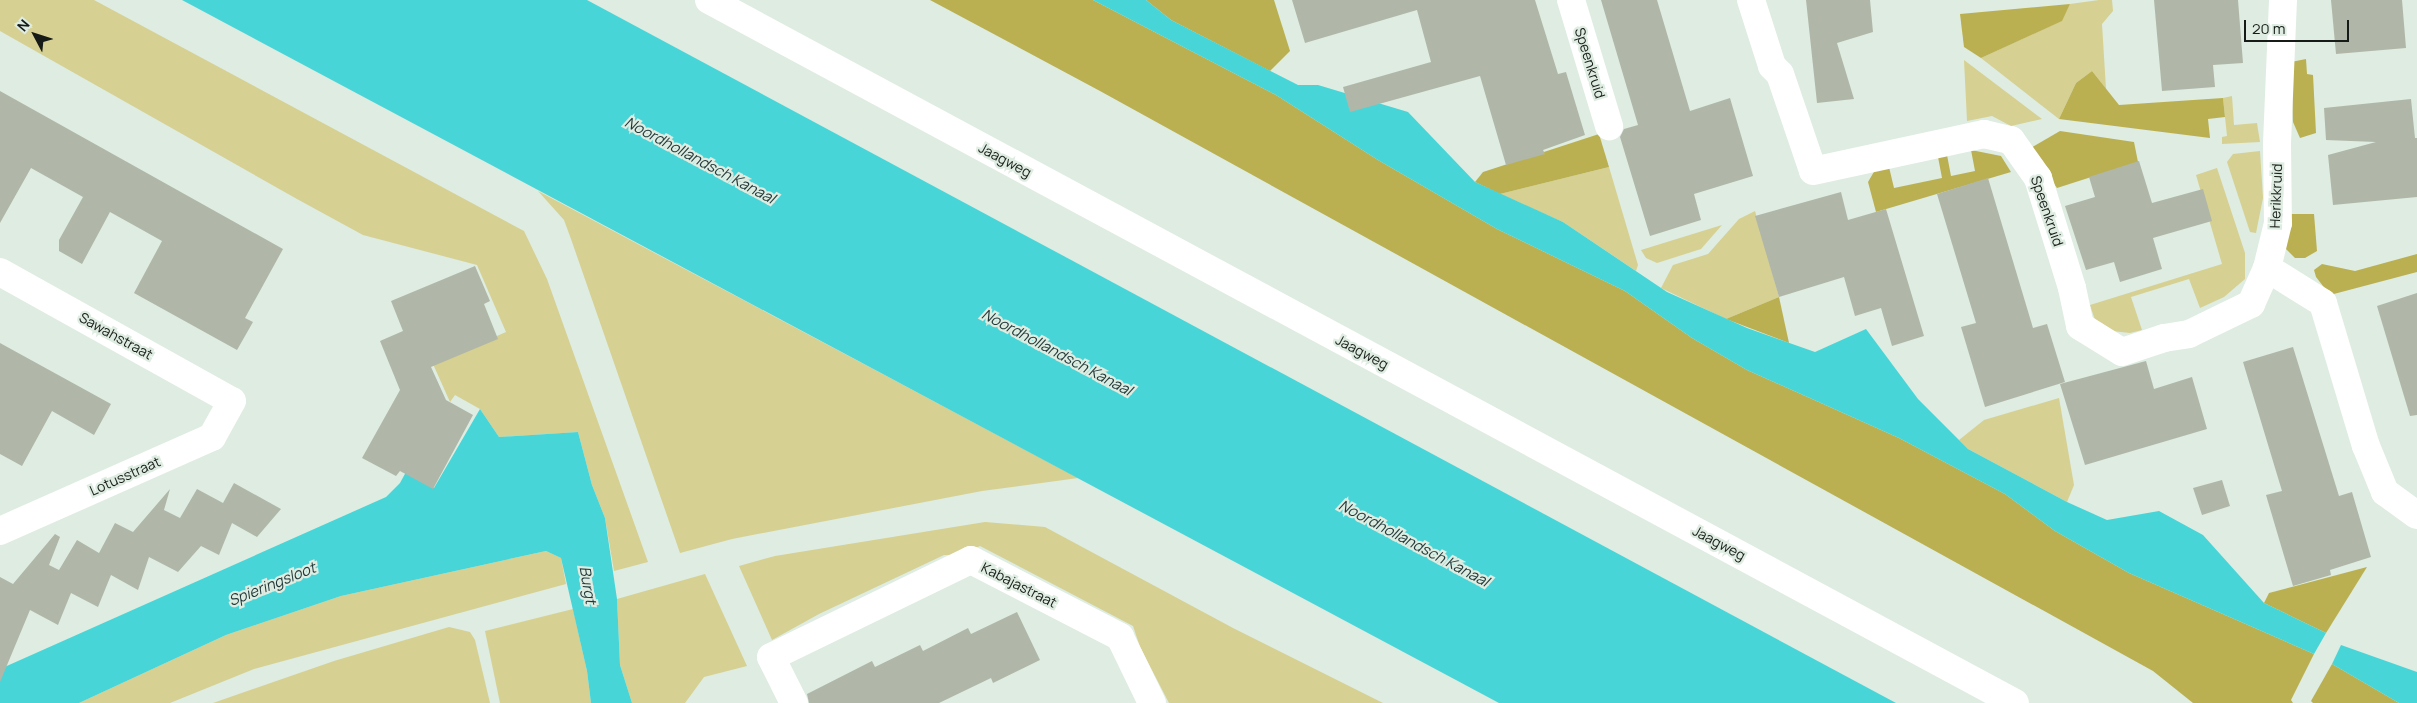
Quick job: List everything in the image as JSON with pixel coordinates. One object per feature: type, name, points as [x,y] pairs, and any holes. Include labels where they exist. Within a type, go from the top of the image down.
[{"type":"street","name":"Jaagweg","points":[[709,0],[2015,703]]},
{"type":"street","name":"Speenkruid","points":[[1571,0],[1609,126]]},
{"type":"street","name":"Speenkruid","points":[[1751,0],[1772,66],[1780,74],[1813,171],[1984,134],[2011,140],[2038,178],[2072,288],[2080,326],[2122,352],[2164,338],[2189,334],[2251,304],[2267,268]]},
{"type":"street","name":"Herikkruid","points":[[2267,268],[2278,222],[2277,144],[2283,0]]},
{"type":"street","points":[[2267,268],[2323,303],[2366,446],[2385,492],[2417,514]]},
{"type":"street","name":"Sawahstraat","points":[[0,272],[232,400]]},
{"type":"street","name":"Lotusstraat","points":[[0,531],[212,437],[232,400]]},
{"type":"street","name":"Kabajastraat","points":[[794,703],[772,657],[971,560],[1120,638],[1152,703]]},
{"type":"shaded area","points":[[0,0],[94,0],[524,231],[547,279],[648,562],[614,571],[605,518],[592,485],[578,432],[499,437],[480,409],[455,395],[450,402],[433,364],[506,332],[477,265],[363,235],[297,199],[0,31]]},
{"type":"shaded area","points":[[930,0],[1093,0],[1276,95],[1378,160],[1497,229],[1625,291],[1692,338],[1747,370],[1899,438],[2005,494],[2055,531],[2129,573],[2314,654],[2291,700],[2293,703],[2193,703],[2153,671],[1100,91]]},
{"type":"shaded area","points":[[1146,0],[1274,0],[1290,51],[1270,71],[1171,20]]},
{"type":"shaded area","points":[[2112,0],[2113,11],[2102,24],[2106,89],[2092,71],[2076,83],[2059,119],[1981,58],[2061,21],[2070,4]]},
{"type":"shaded area","points":[[2070,4],[2062,21],[1981,58],[1964,47],[1960,14]]},
{"type":"shaded area","points":[[2306,59],[2307,74],[2313,75],[2316,133],[2300,138],[2293,122],[2291,62]]},
{"type":"shaded area","points":[[1964,60],[2042,119],[2011,126],[1992,116],[1967,121]]},
{"type":"shaded area","points":[[2092,71],[2119,105],[2223,98],[2225,117],[2208,119],[2210,138],[2059,119],[2076,83]]},
{"type":"shaded area","points":[[2232,96],[2234,125],[2257,123],[2260,142],[2222,144],[2222,137],[2227,136],[2223,98]]},
{"type":"shaded area","points":[[2060,131],[2134,142],[2138,162],[2057,188],[2029,149]]},
{"type":"shaded area","points":[[1599,134],[1609,167],[1500,194],[1475,182],[1483,172]]},
{"type":"shaded area","points":[[1971,150],[2001,156],[2011,172],[1876,212],[1868,182],[1875,170],[1889,167],[1894,188],[1942,178],[1938,157],[1947,155],[1951,176],[1975,171]]},
{"type":"shaded area","points":[[2260,151],[2263,198],[2256,233],[2250,232],[2227,162],[2233,154]]},
{"type":"shaded area","points":[[1609,167],[1638,265],[1636,271],[1563,222],[1500,194]]},
{"type":"shaded area","points":[[2217,168],[2245,253],[2245,279],[2224,297],[2200,308],[2189,279],[2131,297],[2142,330],[2130,333],[2112,331],[2095,320],[2090,305],[2222,264],[2196,175]]},
{"type":"shaded area","points":[[538,191],[1078,478],[982,491],[732,539],[680,553],[564,220]]},
{"type":"shaded area","points":[[1755,211],[1779,297],[1726,319],[1661,288],[1673,265],[1708,254],[1739,219]]},
{"type":"shaded area","points":[[2290,214],[2314,214],[2317,251],[2305,258],[2295,258],[2286,249],[2283,235]]},
{"type":"shaded area","points":[[1722,225],[1701,249],[1657,263],[1646,258],[1641,250]]},
{"type":"shaded area","points":[[2417,254],[2417,272],[2330,295],[2316,277],[2314,270],[2322,264],[2355,271]]},
{"type":"shaded area","points":[[1779,297],[1789,343],[1726,319]]},
{"type":"shaded area","points":[[2059,398],[2074,485],[2067,502],[1968,449],[1959,440],[1984,420]]},
{"type":"shaded area","points":[[985,522],[1045,527],[1233,628],[1383,703],[1169,703],[1140,647],[1133,626],[980,546],[959,555],[944,555],[819,614],[772,640],[739,566],[775,556]]},
{"type":"shaded area","points":[[546,551],[561,558],[566,584],[254,669],[170,703],[79,703],[226,635],[341,596]]},
{"type":"shaded area","points":[[2367,567],[2326,633],[2264,603],[2269,593]]},
{"type":"shaded area","points":[[705,574],[747,666],[704,677],[685,703],[632,703],[620,665],[617,599]]},
{"type":"shaded area","points":[[573,609],[587,671],[591,703],[500,703],[485,631]]},
{"type":"shaded area","points":[[449,627],[470,632],[475,640],[490,703],[213,703],[334,661]]},
{"type":"shaded area","points":[[2332,664],[2399,703],[2313,703],[2311,701]]},
{"type":"water","name":"Noordhollandsch Kanaal","points":[[182,0],[587,0],[1896,703],[1499,703]]},
{"type":"water","points":[[1093,0],[1146,0],[1171,20],[1298,85],[1318,85],[1408,112],[1475,182],[1563,222],[1667,292],[1747,328],[1815,352],[1866,329],[1918,399],[1968,449],[2067,502],[2107,520],[2159,511],[2203,535],[2264,603],[2326,633],[2314,654],[2129,573],[2055,531],[2005,494],[1899,438],[1747,370],[1692,338],[1625,291],[1497,229],[1378,160],[1276,95]]},
{"type":"water","points":[[480,409],[499,437],[578,432],[592,485],[605,518],[617,599],[620,665],[632,703],[591,703],[587,671],[561,558],[546,551],[341,596],[226,635],[79,703],[0,703],[0,669],[386,497],[400,483],[406,472],[434,488]]},
{"type":"water","points":[[2341,645],[2417,672],[2417,703],[2399,703],[2332,664]]},
{"type":"building","points":[[1292,0],[1535,0],[1558,74],[1566,72],[1585,135],[1543,150],[1545,154],[1506,165],[1480,76],[1350,112],[1343,87],[1431,62],[1417,10],[1305,43]]},
{"type":"building","points":[[1601,0],[1657,0],[1690,111],[1730,98],[1753,176],[1694,194],[1701,220],[1650,236],[1620,137],[1624,129],[1638,125]]},
{"type":"building","points":[[1806,0],[1870,0],[1873,32],[1837,43],[1854,99],[1817,103]]},
{"type":"building","points":[[2154,0],[2238,0],[2243,63],[2213,65],[2215,87],[2162,91]]},
{"type":"building","points":[[2331,0],[2402,0],[2406,48],[2336,54]]},
{"type":"building","points":[[0,91],[283,249],[245,318],[253,322],[237,350],[134,293],[162,241],[137,227],[110,212],[82,264],[59,251],[59,240],[83,197],[31,168],[0,223]]},
{"type":"building","points":[[2411,99],[2415,138],[2417,138],[2417,197],[2333,205],[2328,155],[2376,142],[2326,140],[2324,108]]},
{"type":"building","points":[[2139,161],[2152,203],[2203,189],[2212,221],[2153,238],[2162,269],[2120,282],[2114,262],[2086,270],[2065,206],[2095,197],[2089,177]]},
{"type":"building","points":[[1988,178],[2033,328],[2047,324],[2065,382],[1985,407],[1961,327],[1976,323],[1937,194]]},
{"type":"building","points":[[1841,192],[1848,220],[1886,209],[1924,336],[1892,346],[1881,308],[1855,316],[1844,277],[1779,297],[1755,216]]},
{"type":"building","points":[[475,266],[490,301],[484,304],[498,339],[431,367],[446,400],[473,415],[433,489],[400,471],[396,476],[362,458],[400,390],[380,341],[403,331],[391,301]]},
{"type":"building","points":[[2417,293],[2417,415],[2410,416],[2377,306]]},
{"type":"building","points":[[0,343],[111,404],[94,435],[52,411],[22,466],[0,454]]},
{"type":"building","points":[[2293,347],[2339,496],[2352,492],[2371,557],[2330,570],[2331,575],[2293,586],[2266,495],[2282,491],[2243,362]]},
{"type":"building","points":[[2146,361],[2154,389],[2192,377],[2207,429],[2085,465],[2060,384]]},
{"type":"building","points":[[2222,480],[2230,506],[2202,515],[2193,488]]},
{"type":"building","points":[[234,483],[281,509],[257,537],[232,523],[219,555],[201,546],[178,572],[149,557],[138,590],[111,575],[98,607],[71,593],[58,625],[30,610],[0,682],[0,577],[13,584],[55,534],[60,537],[49,565],[59,570],[77,540],[99,553],[115,523],[133,532],[170,489],[164,510],[180,518],[197,489],[223,503]]},
{"type":"building","points":[[1017,612],[1040,660],[993,683],[991,678],[939,703],[809,703],[807,694],[872,661],[875,667],[920,645],[923,651],[968,628],[971,634]]},
{"type":"water label","name":"Spieringsloot","points":[[272,584]]},
{"type":"water label","name":"Burgt","points":[[588,585]]}]
